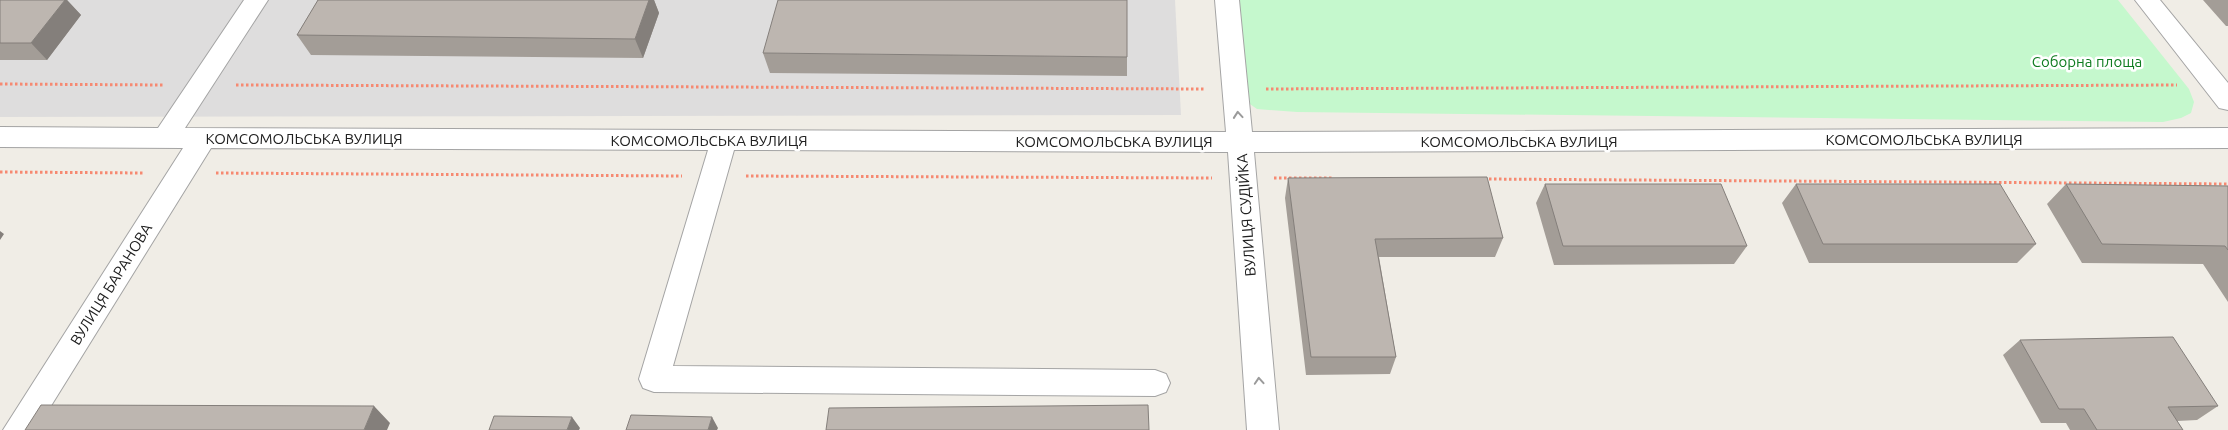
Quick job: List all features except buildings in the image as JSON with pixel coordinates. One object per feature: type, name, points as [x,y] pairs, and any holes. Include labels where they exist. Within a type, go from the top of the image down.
[{"type":"street","points":[[166,138],[256,0]]},
{"type":"street","name":"ВУЛИЦЯ СУДІЙКА","points":[[1227,0],[1236,89],[1263,430]]},
{"type":"street","points":[[2147,0],[2222,93]]},
{"type":"street","name":"КОМСОМОЛЬСЬКА ВУЛИЦЯ","points":[[0,137],[1240,142],[2228,138]]},
{"type":"street","name":"ВУЛИЦЯ БАРАНОВА","points":[[19,430],[204,138]]},
{"type":"street","points":[[724,140],[654,379],[1155,383]]},
{"type":"path","points":[[0,84],[169,85]]},
{"type":"path","points":[[229,85],[2222,93]]},
{"type":"path","points":[[0,172],[1333,178]]},
{"type":"path","points":[[1482,179],[2228,184]]},
{"type":"shaded area","points":[[0,0],[1175,0],[1181,115],[0,117]]},
{"type":"green space","name":"Соборна площа","points":[[1229,0],[2118,0],[2189,89],[2194,102],[2191,113],[2181,118],[2163,122],[1297,112],[1257,109],[1244,100]]}]
